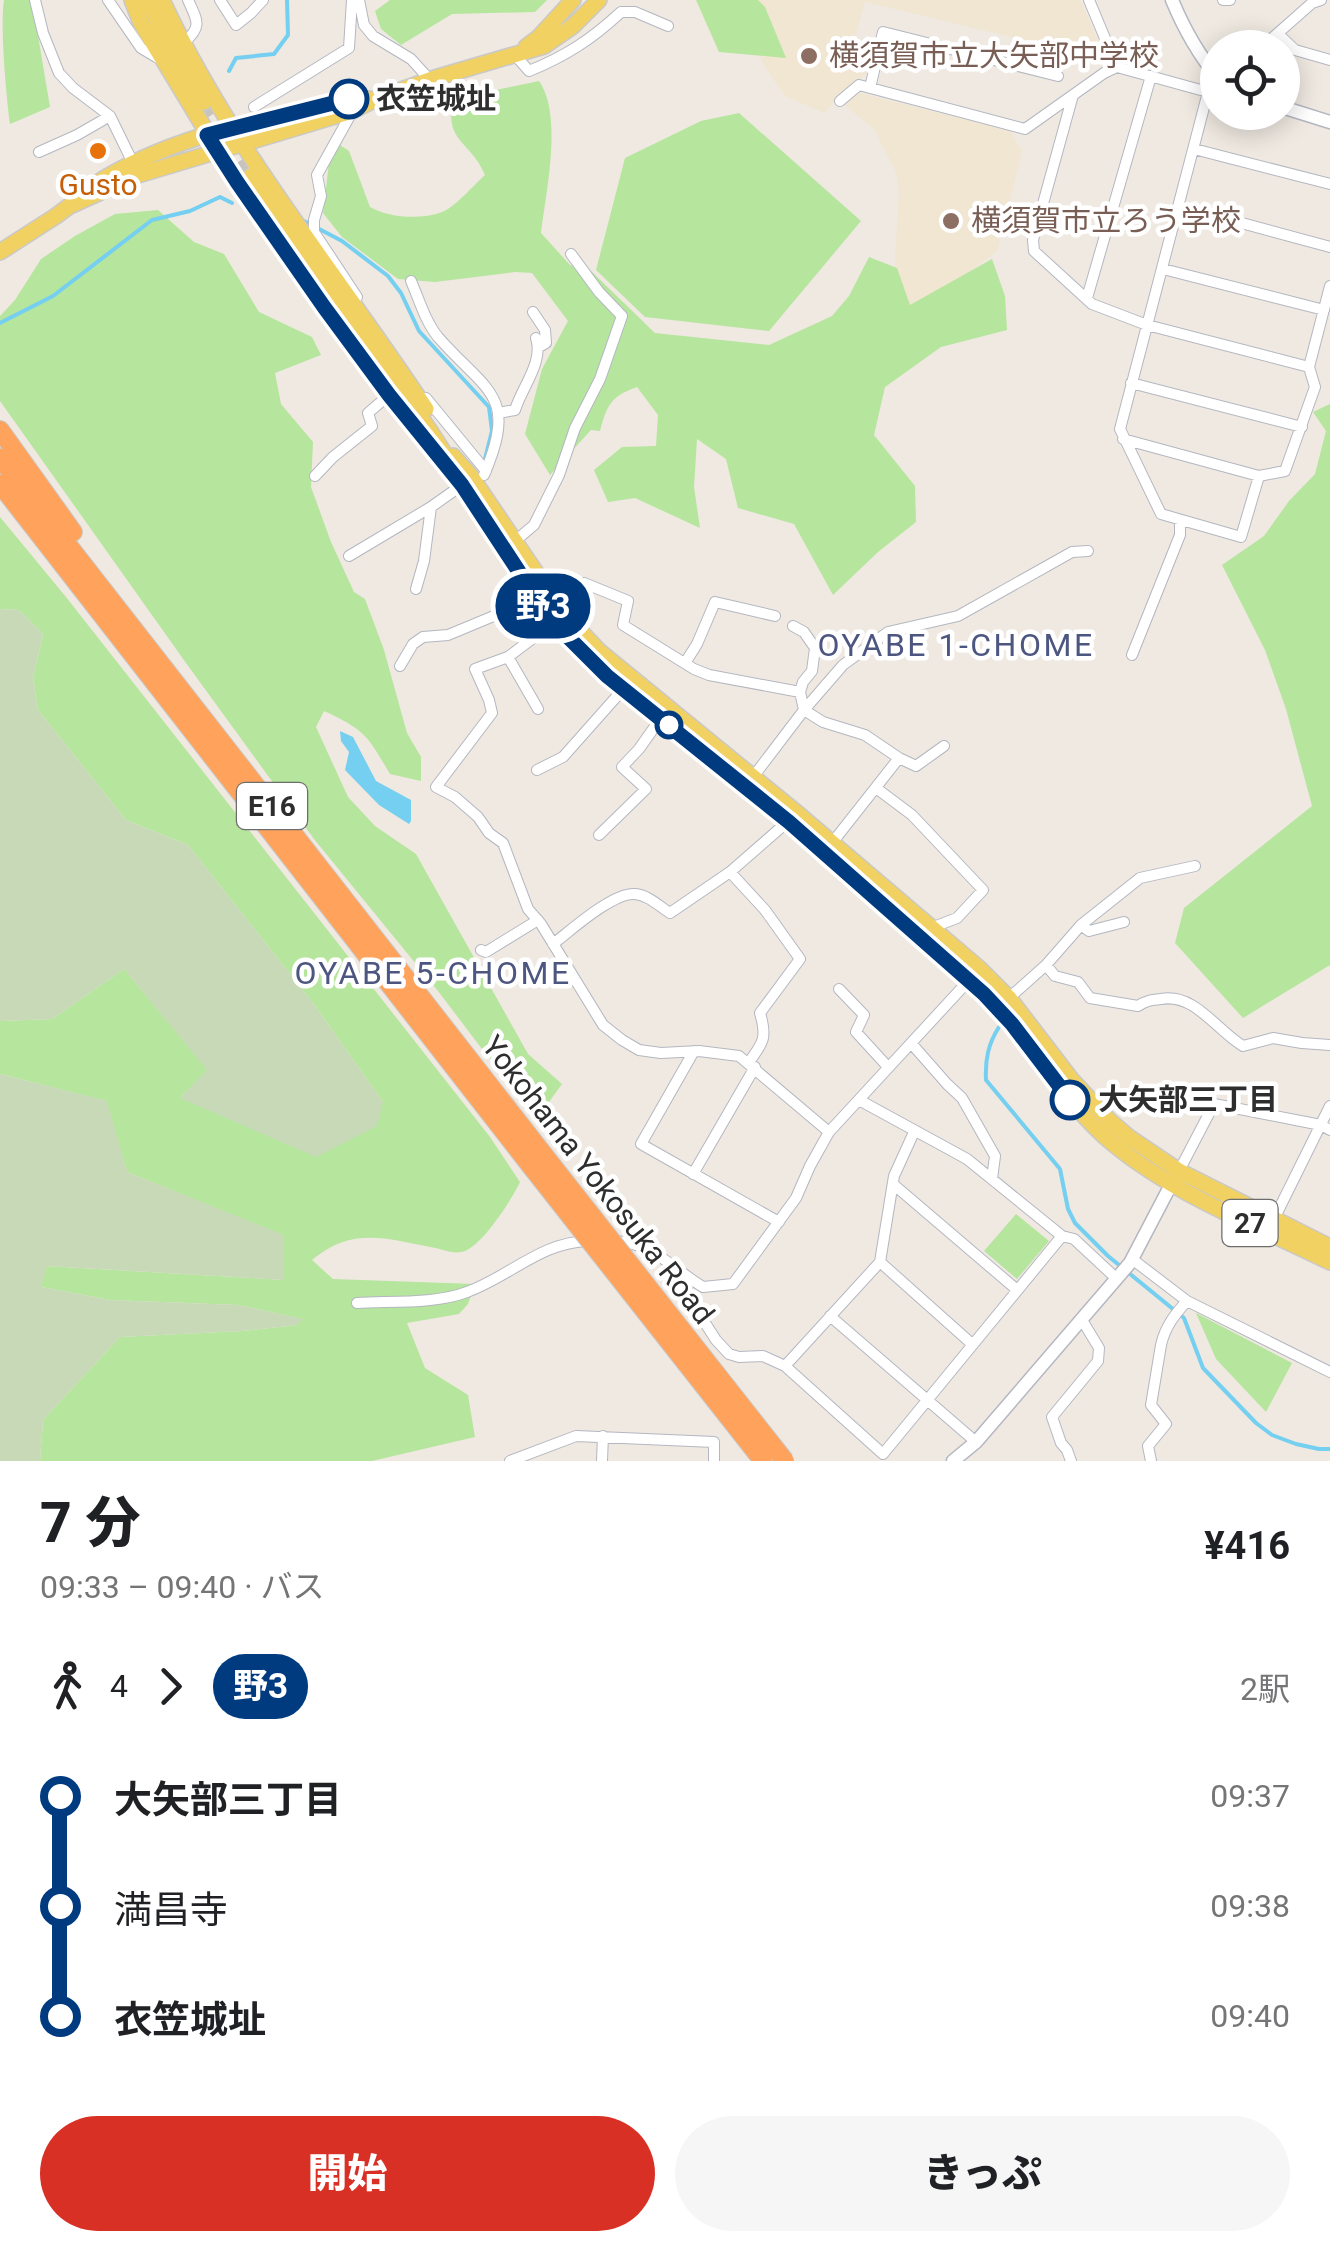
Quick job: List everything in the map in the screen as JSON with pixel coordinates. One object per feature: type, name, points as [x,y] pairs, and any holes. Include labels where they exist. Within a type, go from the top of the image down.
[{"type":"highway","points":[[0,431],[199,713]]},
{"type":"highway","name":"Yokohama Yokosuka Road","points":[[0,458],[199,713],[763,1461]]},
{"type":"highway","name":"Yokohama Yokosuka Road","points":[[0,484],[537,1160],[785,1461]]},
{"type":"main road","points":[[132,0],[207,135],[280,244],[389,395],[474,480]]},
{"type":"main road","points":[[146,0],[204,102]]},
{"type":"main road","points":[[162,0],[238,135],[474,480]]},
{"type":"main road","points":[[515,55],[538,38],[573,0]]},
{"type":"main road","points":[[0,252],[182,142],[207,135],[238,135],[352,111],[376,98],[544,46],[573,26],[599,0]]},
{"type":"main road","points":[[135,168],[217,150],[238,135],[349,99],[376,98]]},
{"type":"main road","name":"27","points":[[252,176],[428,427],[474,480],[514,542],[536,586],[554,600],[559,618]]},
{"type":"main road","name":"27","points":[[474,480],[559,618],[599,651],[627,684],[793,817],[975,975],[1008,998],[1092,1104],[1175,1177],[1330,1247]]},
{"type":"main road","name":"27","points":[[664,713],[753,777],[793,817],[832,844],[932,928],[975,975],[1072,1102],[1116,1146],[1330,1262]]},
{"type":"street","points":[[34,0],[58,72],[110,116],[135,168]]},
{"type":"street","points":[[108,0],[141,48],[164,62]]},
{"type":"street","points":[[184,42],[194,34],[198,22],[188,0]]},
{"type":"street","points":[[220,0],[236,25],[263,0]]},
{"type":"street","points":[[355,0],[373,36],[411,59],[430,80]]},
{"type":"street","points":[[254,107],[349,48],[355,0]]},
{"type":"street","points":[[1088,0],[1118,66],[1200,90]]},
{"type":"street","points":[[1172,0],[1200,57]]},
{"type":"street","points":[[1282,30],[1312,3],[1321,0]]},
{"type":"street","points":[[515,55],[529,70],[562,58],[621,12],[635,12],[668,26]]},
{"type":"street","points":[[870,88],[883,32],[1058,76]]},
{"type":"street","points":[[1300,51],[1330,60]]},
{"type":"street","points":[[840,101],[858,85],[1025,128],[1118,66]]},
{"type":"street","points":[[1087,298],[1151,76]]},
{"type":"street","points":[[1073,95],[1033,240],[1034,250],[1092,304],[1148,325],[1310,367]]},
{"type":"street","points":[[352,111],[317,175],[321,196],[314,232],[430,405],[474,480]]},
{"type":"street","points":[[1300,113],[1330,122]]},
{"type":"street","points":[[39,152],[110,116]]},
{"type":"street","points":[[1200,125],[1120,430],[1160,514],[1242,538],[1258,476]]},
{"type":"street","points":[[1194,149],[1330,184]]},
{"type":"street","points":[[1179,206],[1330,247]]},
{"type":"street","points":[[514,542],[534,525],[559,476],[622,316],[571,254]]},
{"type":"street","points":[[1164,269],[1324,310]]},
{"type":"street","points":[[350,556],[474,480],[499,430],[498,402],[435,333],[411,281]]},
{"type":"street","points":[[1124,439],[1258,476],[1285,472],[1315,387],[1310,367],[1330,286]]},
{"type":"street","points":[[498,413],[515,410],[536,362],[538,343],[546,343],[547,336],[533,312]]},
{"type":"street","points":[[1132,383],[1302,427]]},
{"type":"street","points":[[316,476],[372,426],[368,412],[389,395]]},
{"type":"street","points":[[416,589],[424,561],[430,507]]},
{"type":"street","points":[[1132,655],[1180,535],[1180,520]]},
{"type":"street","points":[[753,777],[843,665],[888,632],[958,616],[1072,552],[1088,551]]},
{"type":"street","points":[[554,600],[584,583],[628,601],[623,625],[685,664],[709,675],[800,692]]},
{"type":"street","points":[[400,666],[412,644],[423,637],[448,635],[501,613],[536,586]]},
{"type":"street","points":[[685,664],[715,602],[776,616]]},
{"type":"street","points":[[559,618],[508,658],[475,669],[492,713],[436,787],[455,797],[504,843],[528,909],[603,1025],[639,1050],[739,1056],[829,1132]]},
{"type":"street","points":[[793,626],[804,632],[815,648],[812,671],[800,692],[804,710],[823,722],[865,735],[916,766],[944,746]]},
{"type":"street","points":[[508,658],[538,709]]},
{"type":"street","points":[[537,770],[563,757],[627,684]]},
{"type":"street","points":[[600,834],[646,789],[622,767],[664,713]]},
{"type":"street","points":[[832,844],[899,758]]},
{"type":"street","points":[[876,788],[912,815],[983,890],[957,918],[932,928]]},
{"type":"street","points":[[553,944],[610,902],[626,895],[648,898],[670,913],[730,872],[793,817]]},
{"type":"street","points":[[1008,998],[1046,965],[1081,925],[1140,878],[1194,866]]},
{"type":"street","points":[[693,1174],[762,1046],[765,1029],[760,1014],[800,960],[765,910],[730,872]]},
{"type":"street","points":[[481,950],[486,952],[538,920]]},
{"type":"street","points":[[1081,925],[1088,931],[1124,922]]},
{"type":"street","points":[[1046,965],[1055,976],[1078,982],[1090,998],[1138,1006],[1172,997],[1199,1009],[1243,1046],[1272,1038],[1330,1045]]},
{"type":"street","points":[[358,1303],[463,1294],[492,1282],[539,1252],[570,1242],[628,1241],[646,1246],[703,1287],[733,1284],[796,1198],[829,1132],[975,975]]},
{"type":"street","points":[[839,989],[864,1015],[856,1032],[888,1067]]},
{"type":"street","points":[[911,1043],[962,1098],[995,1156],[992,1179]]},
{"type":"street","points":[[694,1051],[641,1144],[780,1222]]},
{"type":"street","points":[[858,1100],[967,1159],[1062,1236],[1074,1239],[1185,1304],[1330,1372]]},
{"type":"street","points":[[954,1461],[976,1442],[1125,1269],[1214,1104],[1325,1127]]},
{"type":"street","points":[[1274,1219],[1325,1127],[1330,1106]]},
{"type":"street","points":[[784,1366],[880,1262],[894,1176],[914,1132]]},
{"type":"street","points":[[893,1184],[1016,1289]]},
{"type":"street","points":[[687,1277],[687,1295],[729,1354],[763,1356],[784,1366],[884,1454],[1062,1236]]},
{"type":"street","points":[[880,1262],[972,1344]]},
{"type":"street","points":[[1151,1461],[1148,1446],[1166,1424],[1151,1405],[1163,1336],[1185,1304]]},
{"type":"street","points":[[830,1316],[976,1442]]},
{"type":"street","points":[[1071,1461],[1052,1417],[1098,1361],[1099,1348],[1082,1320]]},
{"type":"street","points":[[510,1461],[576,1436],[714,1442],[714,1461]]},
{"type":"street","points":[[602,1461],[603,1436]]},
{"type":"shaded area","name":"横須賀市立大矢部中学校","points":[[731,0],[1080,0],[1104,59],[865,2],[853,44],[867,73],[839,95],[825,113],[785,96],[765,67]]},
{"type":"shaded area","name":"横須賀市立ろう学校","points":[[856,92],[1010,131],[1022,151],[997,251],[908,318],[892,309],[899,192],[896,172],[874,129],[842,103]]},
{"type":"green space","points":[[4,0],[32,0],[50,107],[10,124],[3,43]]},
{"type":"green space","points":[[390,0],[547,0],[535,12],[452,14],[401,45],[381,29],[375,11]]},
{"type":"green space","points":[[696,0],[758,0],[765,7],[786,58],[719,52]]},
{"type":"green space","points":[[539,81],[550,113],[551,133],[541,233],[570,265],[592,272],[655,333],[769,345],[832,316],[849,296],[869,257],[897,268],[910,305],[992,259],[1005,296],[1007,330],[941,347],[885,387],[874,435],[915,486],[916,522],[833,595],[794,524],[738,508],[726,459],[697,439],[694,487],[700,528],[635,498],[608,502],[594,470],[622,447],[656,446],[658,415],[637,387],[616,398],[600,431],[591,430],[550,475],[525,434],[542,369],[568,321],[532,273],[435,282],[398,279],[342,237],[323,213],[331,146],[340,145],[349,151],[370,207],[405,217],[447,210],[485,175],[455,133],[453,99]]},
{"type":"green space","points":[[739,113],[861,221],[769,331],[645,317],[596,270],[625,158],[701,121]]},
{"type":"green space","points":[[158,210],[194,242],[224,254],[259,312],[312,337],[321,355],[275,373],[281,404],[313,442],[311,487],[354,592],[365,599],[407,733],[421,757],[421,781],[390,774],[364,735],[338,718],[324,711],[316,727],[348,797],[375,826],[416,854],[528,1054],[562,1084],[541,1113],[485,1053],[314,839],[0,401],[0,316],[41,259],[115,214]]},
{"type":"green space","points":[[1330,404],[1330,965],[1243,1018],[1175,943],[1184,908],[1312,806],[1286,709],[1265,650],[1222,565],[1264,536],[1315,474],[1326,431],[1313,412]]},
{"type":"green space","points":[[0,517],[490,1137],[520,1182],[486,1233],[461,1252],[369,1238],[341,1243],[312,1260],[333,1279],[475,1284],[468,1304],[459,1314],[407,1323],[425,1368],[468,1395],[475,1437],[372,1461],[40,1461],[43,1420],[120,1337],[242,1331],[297,1325],[302,1319],[238,1305],[110,1300],[41,1287],[46,1266],[284,1280],[284,1236],[127,1172],[106,1101],[0,1074],[0,1021],[52,1019],[124,969],[208,1070],[181,1097],[383,1102],[313,1003],[188,845],[126,820],[38,710],[33,678],[43,634],[19,610],[0,609]]},
{"type":"green space","points":[[0,609],[19,610],[43,634],[33,678],[38,710],[126,820],[188,845],[313,1003],[383,1102],[377,1126],[316,1157],[180,1098],[207,1070],[124,969],[52,1019],[0,1021]]},
{"type":"green space","points":[[0,1074],[107,1101],[127,1172],[284,1235],[284,1280],[47,1266],[41,1287],[110,1300],[238,1305],[303,1319],[297,1325],[242,1331],[120,1337],[43,1420],[40,1461],[0,1461]]},
{"type":"green space","points":[[1016,1214],[1049,1241],[1017,1279],[984,1251]]},
{"type":"green space","points":[[1196,1313],[1292,1363],[1266,1412],[1216,1359]]},
{"type":"water","points":[[340,731],[353,737],[376,781],[411,800],[409,824],[379,805],[345,770],[349,752],[341,741]]},
{"type":"waterway","points":[[229,71],[236,58],[274,54],[288,35],[287,0]]},
{"type":"waterway","points":[[220,197],[232,203]]},
{"type":"waterway","points":[[0,323],[53,296],[152,220],[190,211],[220,197]]},
{"type":"waterway","points":[[304,221],[342,241],[388,276],[419,331],[489,407],[492,431],[485,459]]},
{"type":"waterway","points":[[999,1027],[988,1052],[986,1080],[1060,1169],[1075,1223],[1108,1256],[1184,1318],[1203,1368],[1256,1423],[1272,1435],[1296,1444],[1330,1449]]},
{"type":"tunnel","points":[[204,102],[251,176]]},
{"type":"bus line","name":"野3","points":[[349,99],[207,135],[324,307],[462,485],[531,590],[568,637],[607,676],[789,822],[984,994],[1070,1100]]},
{"type":"place","name":"横須賀市立大矢部中学校","points":[[809,56]]},
{"type":"place","name":"衣笠城址","points":[[349,99]]},
{"type":"place","name":"Gusto","points":[[98,151]]},
{"type":"place","name":"横須賀市立ろう学校","points":[[951,221]]},
{"type":"place","name":"大矢部三丁目","points":[[1070,1100]]},
{"type":"district","name":"OYABE 1-CHOME","points":[[956,645]]},
{"type":"district","name":"OYABE 5-CHOME","points":[[433,973]]}]
